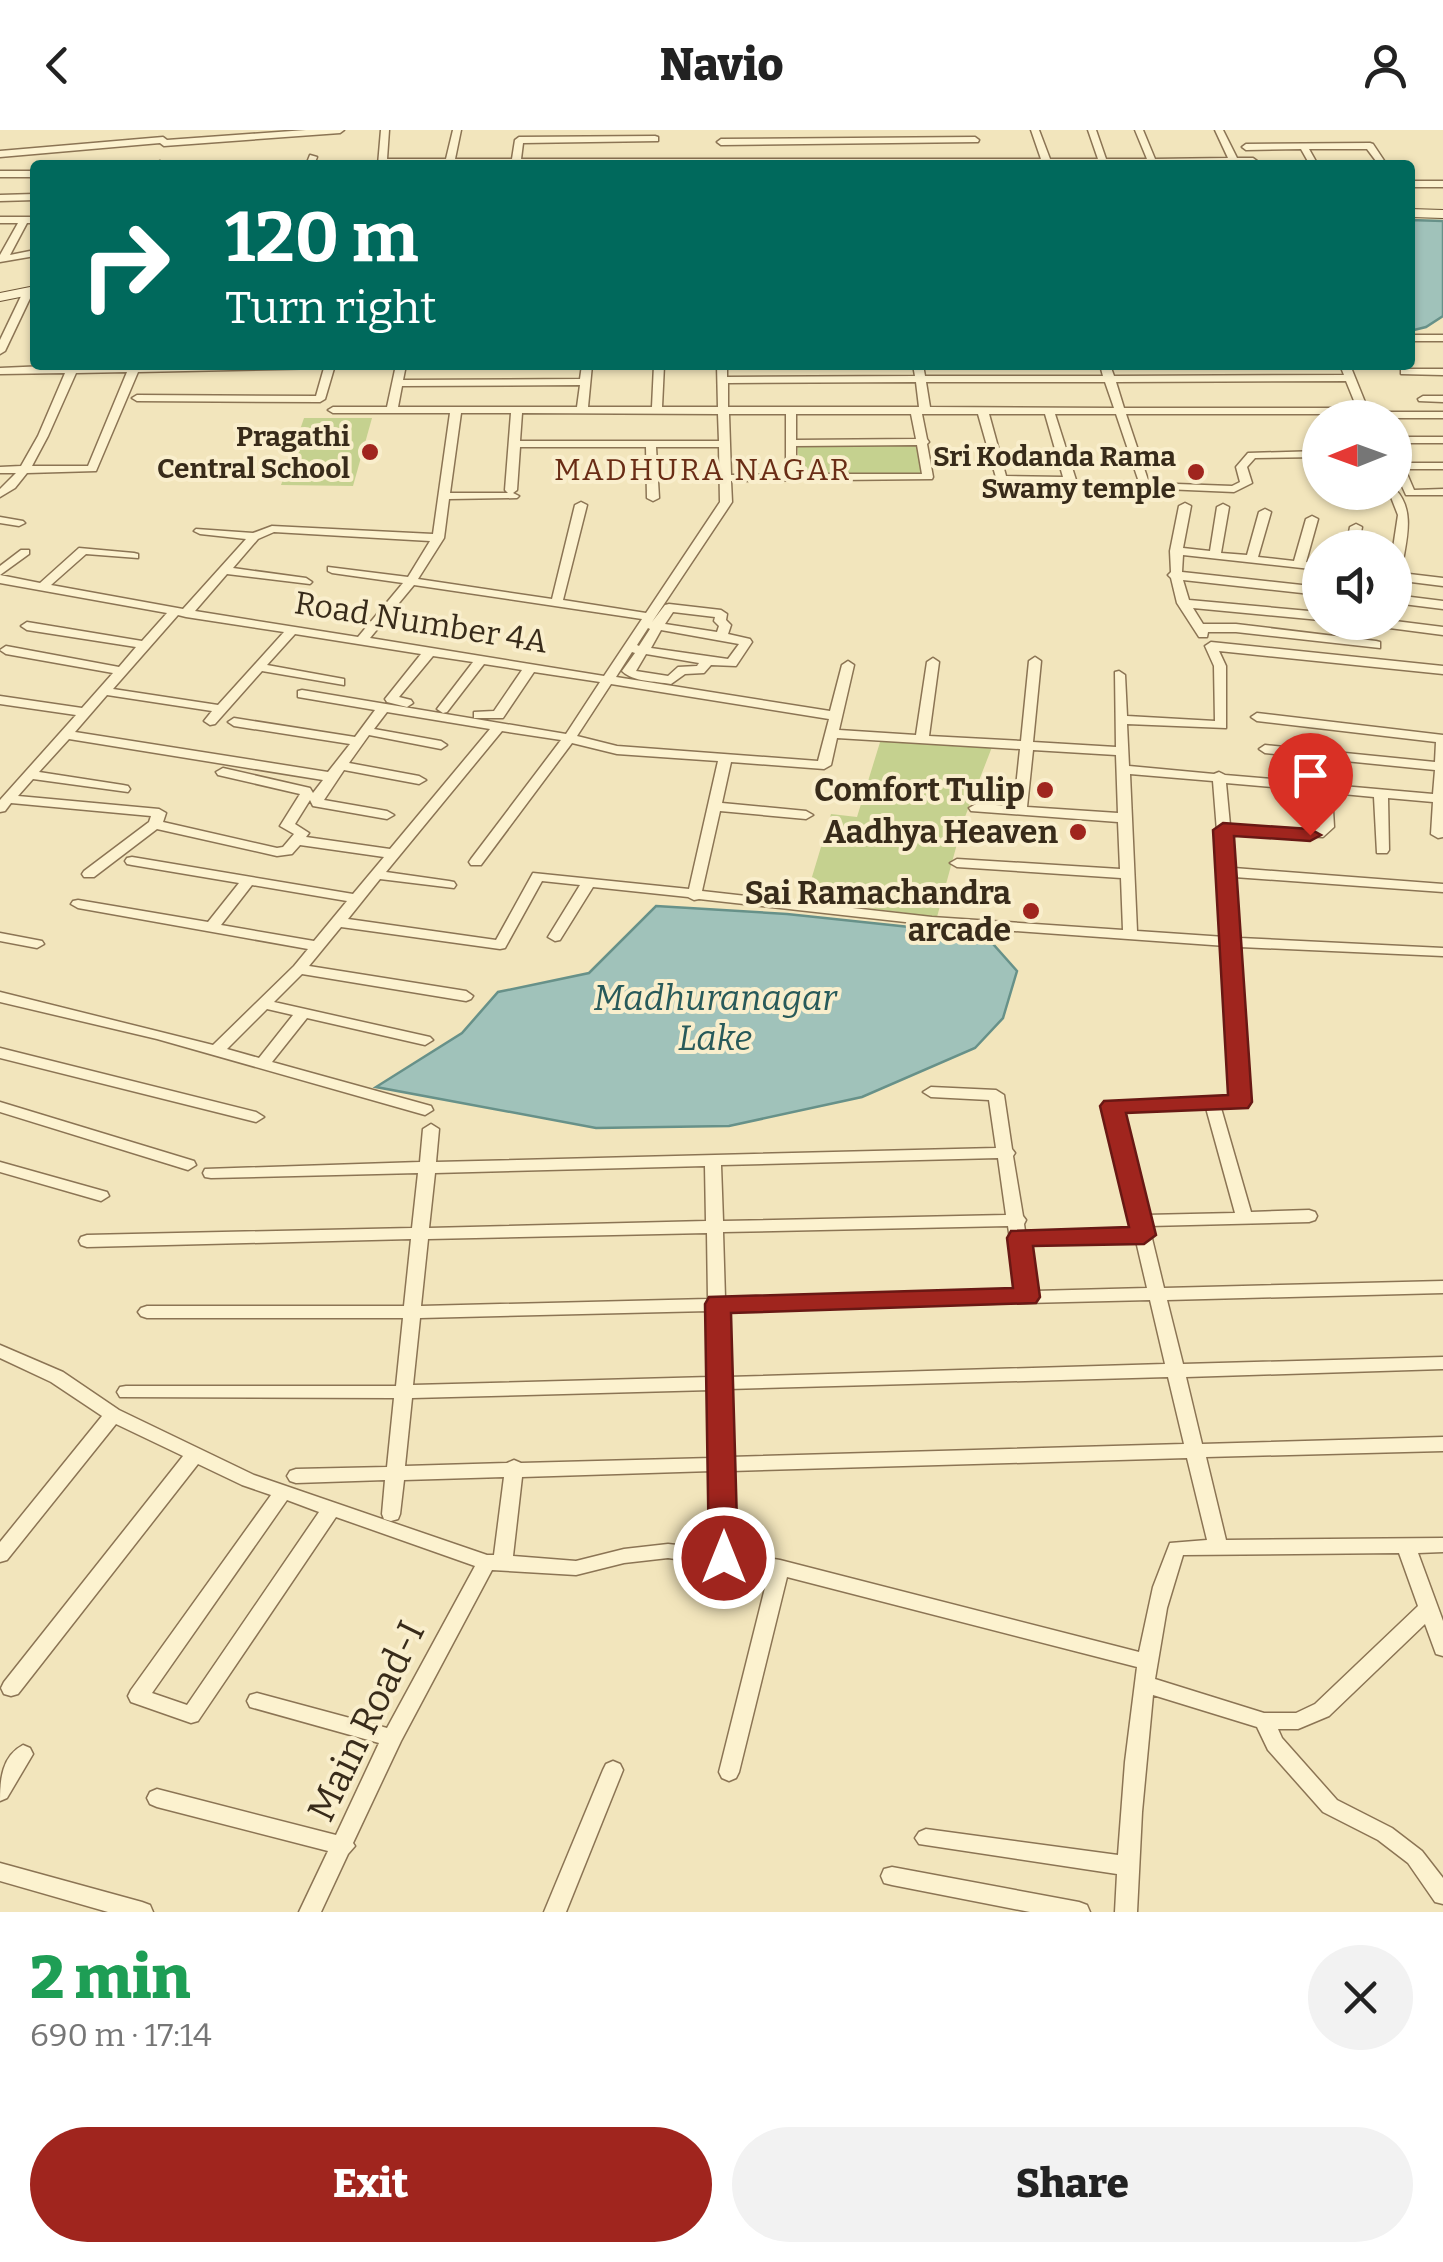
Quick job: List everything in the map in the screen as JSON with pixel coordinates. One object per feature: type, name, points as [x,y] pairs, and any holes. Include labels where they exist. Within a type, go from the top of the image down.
[{"type":"main road","points":[[1415,211],[1443,212]]},
{"type":"main road","points":[[0,294],[30,289]]},
{"type":"street","points":[[98,130],[98,160]]},
{"type":"street","points":[[0,154],[163,138],[340,130]]},
{"type":"street","points":[[382,160],[385,130]]},
{"type":"street","points":[[450,160],[456,130]]},
{"type":"street","points":[[717,160],[719,130]]},
{"type":"street","points":[[1036,130],[1047,160]]},
{"type":"street","points":[[1092,130],[1103,160]]},
{"type":"street","points":[[1139,130],[1152,160]]},
{"type":"street","points":[[1219,130],[1234,160]]},
{"type":"street","points":[[1239,133],[1252,160]]},
{"type":"street","points":[[516,160],[518,143],[524,140],[656,134],[654,160]]},
{"type":"street","points":[[721,142],[773,136],[974,135],[980,160]]},
{"type":"street","points":[[1246,147],[1370,146],[1380,160]]},
{"type":"street","points":[[1304,147],[1311,160]]},
{"type":"street","points":[[0,174],[30,174]]},
{"type":"street","points":[[1415,184],[1443,184]]},
{"type":"street","points":[[0,198],[30,198]]},
{"type":"street","points":[[0,220],[30,220]]},
{"type":"street","points":[[2,258],[30,220]]},
{"type":"street","points":[[2,258],[30,254]]},
{"type":"street","points":[[1,347],[30,294]]},
{"type":"street","points":[[1439,338],[1443,352]]},
{"type":"street","points":[[0,370],[30,369]]},
{"type":"street","points":[[0,494],[10,489],[25,469],[72,370]]},
{"type":"street","points":[[0,470],[92,470],[133,370]]},
{"type":"street","points":[[137,398],[320,399],[329,370]]},
{"type":"street","points":[[392,410],[401,370]]},
{"type":"street","points":[[582,410],[586,370]]},
{"type":"street","points":[[657,410],[659,370]]},
{"type":"street","points":[[708,661],[700,670],[682,670],[672,680],[629,674],[643,650],[651,623],[726,502],[722,370]]},
{"type":"street","points":[[726,478],[928,478],[919,370]]},
{"type":"street","points":[[1107,370],[1142,484],[1234,489],[1246,483],[1240,467],[1252,455],[1302,454]]},
{"type":"street","points":[[1173,370],[1176,379]]},
{"type":"street","points":[[1229,370],[1232,380]]},
{"type":"street","points":[[1320,370],[1324,378]]},
{"type":"street","points":[[1347,370],[1362,400]]},
{"type":"street","points":[[1405,372],[1443,372]]},
{"type":"street","points":[[723,380],[1350,378]]},
{"type":"street","points":[[398,383],[585,382]]},
{"type":"street","points":[[1422,398],[1443,398]]},
{"type":"street","points":[[333,410],[1302,414]]},
{"type":"street","points":[[362,640],[411,580],[438,538],[456,410]]},
{"type":"street","points":[[446,496],[512,492],[517,410]]},
{"type":"street","points":[[792,410],[792,478]]},
{"type":"street","points":[[984,411],[1002,479],[1070,480]]},
{"type":"street","points":[[1050,411],[1074,493]]},
{"type":"street","points":[[1412,415],[1443,415]]},
{"type":"street","points":[[1412,440],[1443,440]]},
{"type":"street","points":[[791,443],[924,442]]},
{"type":"street","points":[[514,444],[724,444]]},
{"type":"street","points":[[651,445],[653,498]]},
{"type":"street","points":[[1412,464],[1443,466]]},
{"type":"street","points":[[1412,492],[1443,492]]},
{"type":"street","points":[[558,602],[580,505]]},
{"type":"street","points":[[1121,720],[1222,726],[1220,666],[1184,603],[1174,575],[1185,506]]},
{"type":"street","points":[[1215,555],[1223,507]]},
{"type":"street","points":[[1252,559],[1264,512]]},
{"type":"street","points":[[1299,565],[1312,519]]},
{"type":"street","points":[[0,520],[18,523]]},
{"type":"street","points":[[200,530],[254,537],[280,528],[438,538]]},
{"type":"street","points":[[4,803],[144,645],[226,570],[254,537]]},
{"type":"street","points":[[42,587],[84,550],[134,556]]},
{"type":"street","points":[[1176,551],[1302,565]]},
{"type":"street","points":[[0,576],[25,552]]},
{"type":"street","points":[[332,569],[558,602],[746,642],[732,663],[628,648]]},
{"type":"street","points":[[226,570],[306,582]]},
{"type":"street","points":[[1174,575],[1302,589]]},
{"type":"street","name":"Road Number 4A","points":[[0,576],[42,587],[427,654],[834,716]]},
{"type":"street","points":[[1412,578],[1443,582]]},
{"type":"street","points":[[1412,601],[1443,605]]},
{"type":"street","points":[[1184,603],[1302,614]]},
{"type":"street","points":[[476,862],[569,738],[628,648],[651,623],[671,607],[721,614],[720,621],[725,625],[721,636]]},
{"type":"street","points":[[27,626],[144,645]]},
{"type":"street","points":[[1412,627],[1443,631]]},
{"type":"street","points":[[1198,628],[1236,628],[1376,645]]},
{"type":"street","points":[[210,722],[292,630]]},
{"type":"street","points":[[1211,646],[1443,670]]},
{"type":"street","points":[[6,650],[120,671]]},
{"type":"street","points":[[427,654],[391,699],[498,715],[528,670]]},
{"type":"street","points":[[1020,811],[1036,661]]},
{"type":"street","points":[[443,709],[479,662]]},
{"type":"street","points":[[922,738],[933,662]]},
{"type":"street","points":[[302,694],[569,738],[617,750],[824,765],[848,665]]},
{"type":"street","points":[[259,667],[340,682]]},
{"type":"street","points":[[1119,675],[1130,935]]},
{"type":"street","points":[[102,690],[220,709]]},
{"type":"street","points":[[0,700],[82,712]]},
{"type":"street","points":[[384,707],[316,798],[318,803],[386,815]]},
{"type":"street","points":[[1257,717],[1443,739],[1438,834]]},
{"type":"street","points":[[234,722],[441,746]]},
{"type":"street","points":[[216,1051],[298,969],[359,899],[498,726]]},
{"type":"street","points":[[64,734],[418,780]]},
{"type":"street","points":[[833,734],[1122,751]]},
{"type":"street","points":[[1266,749],[1442,767]]},
{"type":"street","points":[[694,896],[725,759]]},
{"type":"street","points":[[1122,769],[1440,798]]},
{"type":"street","points":[[155,824],[287,851],[302,833],[287,826],[306,790],[222,772]]},
{"type":"street","points":[[28,774],[122,789]]},
{"type":"street","points":[[1218,1547],[1112,1106],[1240,1102],[1233,942],[1219,776]]},
{"type":"street","points":[[1223,830],[1310,835],[1322,832],[1327,827],[1325,785]]},
{"type":"street","points":[[1381,792],[1382,850]]},
{"type":"street","points":[[4,803],[159,813],[155,824],[89,874]]},
{"type":"street","points":[[714,806],[806,815]]},
{"type":"street","points":[[976,808],[1125,818]]},
{"type":"street","points":[[296,840],[394,854]]},
{"type":"street","points":[[132,861],[359,899]]},
{"type":"street","points":[[957,863],[1127,874]]},
{"type":"street","points":[[1225,872],[1443,888]]},
{"type":"street","points":[[379,875],[450,886]]},
{"type":"street","points":[[337,922],[500,945],[538,876],[932,921],[1443,952]]},
{"type":"street","points":[[211,928],[248,881]]},
{"type":"street","points":[[555,937],[589,882]]},
{"type":"street","points":[[78,904],[318,946]]},
{"type":"street","points":[[0,936],[37,944]]},
{"type":"street","points":[[298,969],[466,996]]},
{"type":"street","points":[[0,997],[216,1051],[425,1110]]},
{"type":"street","points":[[263,1004],[426,1040]]},
{"type":"street","points":[[262,1064],[303,1013]]},
{"type":"street","points":[[3,1057],[256,1117]]},
{"type":"street","points":[[931,1092],[996,1096],[1027,1297]]},
{"type":"street","points":[[1212,1103],[1244,1216]]},
{"type":"street","points":[[0,1107],[188,1165]]},
{"type":"street","points":[[391,1514],[431,1129]]},
{"type":"street","points":[[211,1173],[1006,1153]]},
{"type":"street","points":[[713,1160],[724,1558]]},
{"type":"street","points":[[0,1167],[102,1196]]},
{"type":"street","points":[[87,1242],[714,1227],[1142,1228],[1244,1216],[1308,1216]]},
{"type":"street","points":[[147,1312],[412,1312],[1443,1287]]},
{"type":"street","points":[[0,1351],[57,1377],[113,1414],[282,1493],[495,1563],[576,1568],[624,1556],[668,1551],[780,1567],[1146,1673],[1264,1721],[1298,1722],[1322,1710],[1427,1610]]},
{"type":"street","points":[[126,1392],[404,1392],[1443,1363]]},
{"type":"street","points":[[0,1555],[113,1414]]},
{"type":"street","points":[[296,1476],[1192,1448],[1443,1444]]},
{"type":"street","points":[[12,1688],[195,1454]]},
{"type":"street","points":[[495,1563],[514,1468]]},
{"type":"street","points":[[282,1493],[138,1696],[191,1714],[330,1511]]},
{"type":"street","points":[[1406,1545],[1427,1610],[1442,1641]]},
{"type":"street","points":[[1126,1912],[1146,1673],[1166,1572],[1177,1548],[1443,1545]]},
{"type":"street","name":"Main Road-I","points":[[310,1912],[392,1738],[495,1563]]},
{"type":"street","points":[[729,1772],[780,1567]]},
{"type":"street","points":[[257,1701],[392,1738]]},
{"type":"street","points":[[1264,1721],[1274,1744],[1330,1806],[1385,1834],[1414,1857],[1443,1895]]},
{"type":"street","points":[[0,1792],[23,1754]]},
{"type":"street","points":[[556,1912],[613,1770]]},
{"type":"street","points":[[156,1798],[344,1846]]},
{"type":"street","points":[[926,1838],[1127,1866]]},
{"type":"street","points":[[0,1872],[142,1912]]},
{"type":"street","points":[[892,1876],[1078,1912]]},
{"type":"green space","points":[[304,418],[372,418],[353,486],[281,485]]},
{"type":"green space","points":[[918,444],[924,474],[801,475],[797,445]]},
{"type":"green space","points":[[881,739],[992,747],[963,822],[937,917],[805,900],[831,814],[857,817]]},
{"type":"water","points":[[1415,220],[1443,221],[1443,316],[1415,330]]},
{"type":"water","name":"Madhuranagar Lake","points":[[656,906],[787,914],[985,935],[1017,971],[1003,1018],[975,1048],[862,1097],[729,1126],[596,1128],[376,1087],[462,1033],[498,992],[589,973]]},
{"type":"place","name":"Pragathi Central School","points":[[370,452]]},
{"type":"place","name":"Sri Kodanda Rama Swamy temple","points":[[1196,472]]},
{"type":"place","name":"Comfort Tulip","points":[[1045,790]]},
{"type":"place","name":"Aadhya Heaven","points":[[1078,832]]},
{"type":"place","name":"Sai Ramachandra arcade","points":[[1031,911]]},
{"type":"district","name":"MADHURA NAGAR","points":[[703,470]]},
{"type":"route","points":[[724,1558],[718,1304],[1027,1297],[1020,1238],[1144,1235],[1112,1106],[1240,1102],[1223,830],[1310,835]]}]
